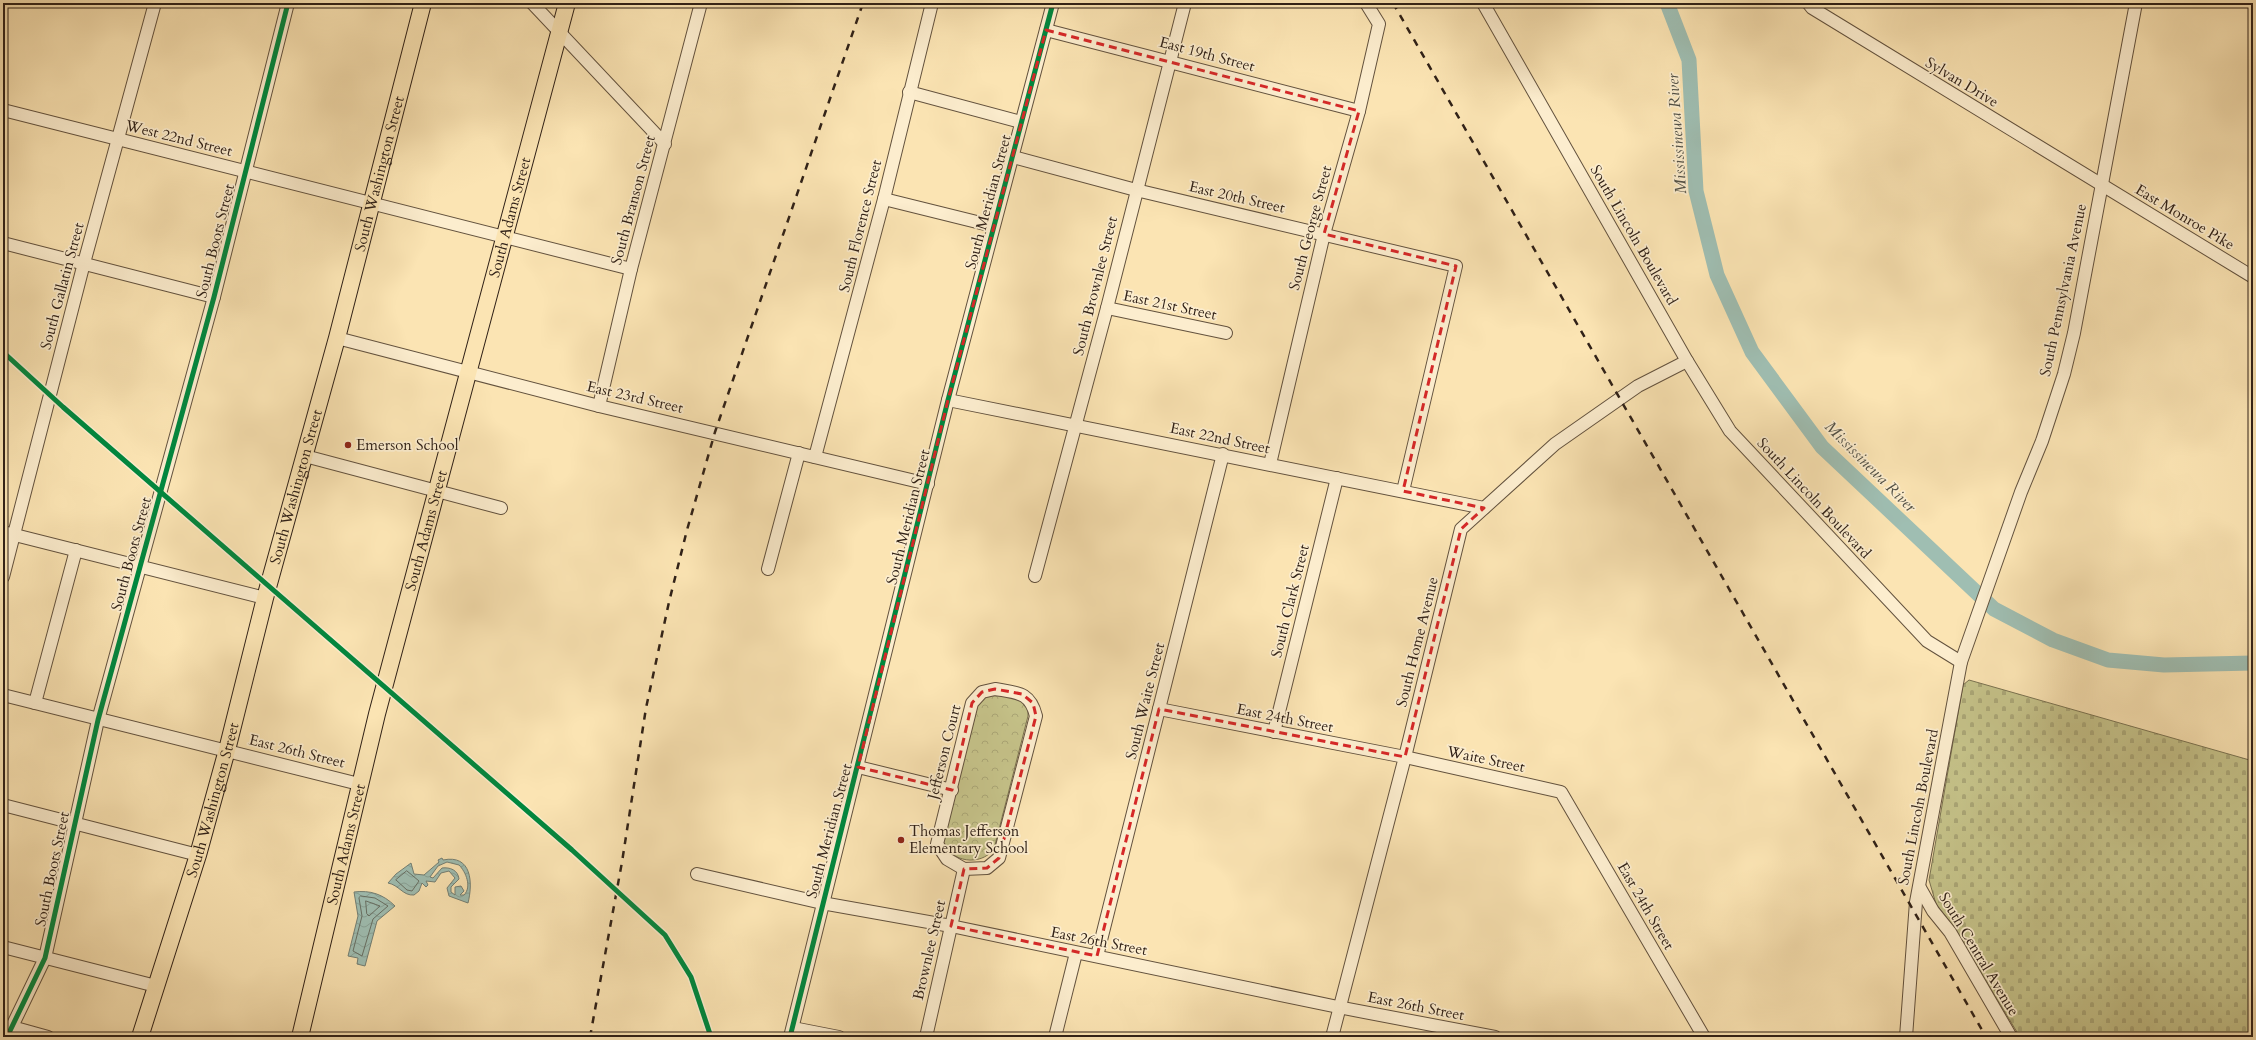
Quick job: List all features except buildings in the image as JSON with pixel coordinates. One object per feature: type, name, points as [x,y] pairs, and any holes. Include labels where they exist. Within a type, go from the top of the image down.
[{"type":"main road","name":"South Washington Street","points":[[142,1034],[198,855],[227,750],[265,598],[337,338],[423,3]]},
{"type":"main road","name":"South Adams Street","points":[[300,1037],[359,784],[469,372],[503,236],[567,3]]},
{"type":"street","name":"South Gallatin Street","points":[[3,577],[8,534],[119,139],[155,3]]},
{"type":"street","name":"South Boots Street","points":[[9,1032],[45,958],[98,720],[214,297],[288,3]]},
{"type":"street","points":[[532,3],[665,144]]},
{"type":"street","name":"South Branson Street","points":[[599,406],[632,269],[701,3]]},
{"type":"street","name":"South Florence Street","points":[[815,457],[884,199],[932,3]]},
{"type":"street","name":"South Meridian Street","points":[[792,1032],[822,903],[858,767],[948,400],[1053,3]]},
{"type":"street","name":"South Brownlee Street","points":[[1035,576],[1107,308],[1185,3]]},
{"type":"street","name":"South George Street","points":[[1270,464],[1324,234],[1359,110],[1379,24],[1366,3]]},
{"type":"street","name":"South Lincoln Boulevard","points":[[1483,3],[1687,361],[1730,431],[1753,458],[1927,641],[1961,662],[1915,913],[1906,1037]]},
{"type":"street","name":"Sylvan Drive","points":[[1808,3],[1819,12],[2101,186]]},
{"type":"street","name":"South Pennsylvania Avenue","points":[[1961,662],[2020,492],[2042,441],[2064,374],[2074,333],[2136,3]]},
{"type":"street","name":"East 19th Street","points":[[1046,30],[1359,110]]},
{"type":"street","points":[[909,92],[1021,122]]},
{"type":"street","name":"West 22nd Street","points":[[3,110],[371,203]]},
{"type":"street","name":"East 20th Street","points":[[1013,157],[1136,190],[1456,266],[1403,491]]},
{"type":"street","name":"East Monroe Pike","points":[[2101,186],[2253,277]]},
{"type":"street","points":[[884,199],[993,226]]},
{"type":"street","points":[[371,203],[632,269]]},
{"type":"street","points":[[3,243],[214,297]]},
{"type":"street","name":"East 21st Street","points":[[1107,308],[1226,333]]},
{"type":"street","name":"East 23rd Street","points":[[337,338],[599,406],[928,484]]},
{"type":"street","name":"South Home Avenue","points":[[1332,1037],[1338,1007],[1405,757],[1461,529],[1555,444],[1638,386],[1687,361]]},
{"type":"street","name":"East 22nd Street","points":[[948,400],[1223,454],[1484,508]]},
{"type":"street","points":[[768,569],[799,453]]},
{"type":"street","name":"South Waite Street","points":[[1096,956],[1223,454]]},
{"type":"street","points":[[305,456],[501,508]]},
{"type":"street","name":"South Clark Street","points":[[1274,732],[1337,478]]},
{"type":"street","points":[[8,534],[265,598]]},
{"type":"street","points":[[35,703],[76,550]]},
{"type":"street","name":"Jefferson Court","points":[[996,689],[1022,694],[1033,703],[1036,716],[999,858],[987,868],[964,869],[947,859],[937,844],[952,790],[972,703],[982,692],[996,689]]},
{"type":"street","name":"East 26th Street","points":[[3,695],[98,720],[227,750],[359,784]]},
{"type":"street","name":"East 24th Street","points":[[1159,709],[1405,757]]},
{"type":"street","name":"Waite Street","points":[[1405,757],[1561,792]]},
{"type":"street","points":[[858,767],[952,790]]},
{"type":"street","name":"East 24th Street","points":[[1561,792],[1704,1037]]},
{"type":"street","points":[[3,805],[198,855]]},
{"type":"street","name":"Brownlee Street","points":[[926,1037],[964,869]]},
{"type":"street","name":"East 26th Street","points":[[697,874],[822,903],[951,926],[1338,1007],[1495,1037]]},
{"type":"street","name":"South Central Avenue","points":[[1920,888],[1933,911],[1950,932],[2011,1037]]},
{"type":"street","points":[[3,947],[156,986]]},
{"type":"street","points":[[1055,1037],[1076,953]]},
{"type":"street","points":[[9,1032],[48,1037]]},
{"type":"street","points":[[792,1032],[839,1037]]},
{"type":"highlighted area","points":[[1046,30],[1359,111],[1324,234],[1456,266],[1403,491],[1484,508],[1461,529],[1405,757],[1159,709],[1097,956],[951,926],[964,869],[987,868],[999,858],[1036,716],[1033,703],[1022,694],[995,689],[982,692],[972,703],[952,790],[858,767],[948,400]]},
{"type":"green space","points":[[1969,680],[2253,761],[2253,1037],[2020,1037],[1950,922],[1936,904],[1929,880],[1963,685]]},
{"type":"green space","points":[[985,694],[1020,697],[1028,708],[1028,716],[994,849],[988,855],[981,858],[966,860],[952,854],[943,842],[978,704]]},
{"type":"water","points":[[442,858],[443,860],[453,859],[460,861],[465,866],[470,879],[470,895],[468,903],[449,896],[447,888],[455,878],[449,871],[441,873],[435,882],[426,881],[428,885],[426,887],[422,883],[419,891],[414,895],[407,894],[388,883],[396,874],[411,863],[414,874],[424,875],[439,862],[438,860]],"holes":[[[447,862],[459,865],[464,872],[468,884],[468,888],[464,895],[460,895],[464,891],[461,886],[455,887],[455,895],[451,892],[451,887],[459,879],[455,871],[448,868],[442,868],[433,878],[430,877],[438,866]]]},
{"type":"water","points":[[354,892],[371,892],[386,898],[395,906],[377,921],[365,966],[357,964],[358,958],[348,956],[358,916]]},
{"type":"waterway","name":"Mississinewa River","points":[[1667,3],[1689,60],[1696,191],[1717,275],[1752,352],[1822,447],[1994,609],[2053,640],[2108,660],[2164,665],[2253,663]]},
{"type":"railway","points":[[590,1037],[622,862],[646,708],[669,602],[687,530],[715,432],[863,3]]},
{"type":"railway","points":[[1393,3],[1986,1037]]},
{"type":"cycle path","points":[[7,1037],[45,958],[98,720],[214,297],[288,3]]},
{"type":"cycle path","points":[[790,1037],[948,400],[1053,3]]},
{"type":"cycle path","points":[[3,352],[63,407],[572,850],[665,935],[691,977],[711,1037]]},
{"type":"place","name":"Emerson School","points":[[348,445]]},
{"type":"place","name":"Thomas Jefferson Elementary School","points":[[901,840]]}]
